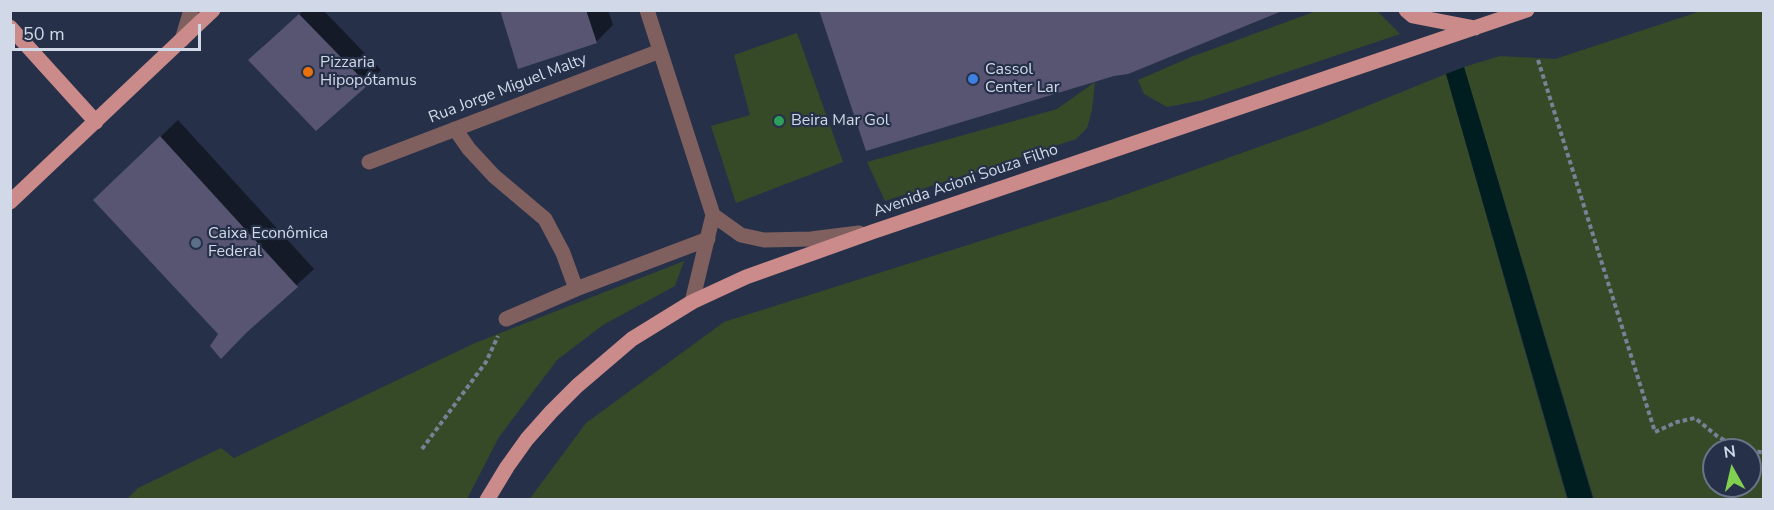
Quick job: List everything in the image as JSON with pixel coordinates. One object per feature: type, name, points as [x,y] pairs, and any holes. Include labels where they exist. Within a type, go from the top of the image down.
[{"type":"main road","points":[[10,202],[213,10]]},
{"type":"main road","points":[[1406,10],[1413,16],[1476,28]]},
{"type":"main road","name":"Avenida Acioni Souza Filho","points":[[487,500],[507,467],[528,439],[577,386],[632,339],[692,302],[746,277],[872,232],[1527,10]]},
{"type":"main road","points":[[10,27],[96,122]]},
{"type":"street","points":[[182,40],[191,10]]},
{"type":"street","points":[[647,10],[713,215],[692,302]]},
{"type":"street","name":"Rua Jorge Miguel Malty","points":[[369,162],[660,51]]},
{"type":"street","points":[[455,129],[469,149],[494,176],[544,219],[563,253],[576,289]]},
{"type":"street","points":[[713,215],[741,235],[764,240],[811,239],[872,232]]},
{"type":"street","points":[[506,319],[576,289],[708,239]]},
{"type":"path","points":[[1539,60],[1655,432],[1677,422],[1695,418],[1720,438]]},
{"type":"path","points":[[422,449],[486,362],[506,319]]},
{"type":"green space","points":[[1319,10],[1377,11],[1400,34],[1203,100],[1167,107],[1144,94],[1138,80],[1191,57]]},
{"type":"green space","points":[[1701,11],[1763,11],[1763,499],[1594,499],[1464,67],[1500,56],[1555,59]]},
{"type":"green space","name":"Beira Mar Gol","points":[[797,33],[843,162],[736,203],[711,126],[750,115],[734,55]]},
{"type":"green space","points":[[1446,74],[1567,499],[529,500],[586,423],[724,322],[1110,200],[1320,125]]},
{"type":"green space","points":[[1095,82],[1092,110],[1087,128],[1076,139],[885,201],[867,162],[1057,109]]},
{"type":"green space","points":[[684,261],[675,286],[603,325],[557,360],[499,437],[467,499],[127,499],[138,488],[221,448],[234,458],[475,343]]},
{"type":"shaded area","points":[[1464,67],[1593,499],[1568,499],[1446,74]]},
{"type":"building","points":[[500,10],[586,10],[597,43],[518,69]]},
{"type":"building","name":"Cassol Center Lar","points":[[819,10],[1282,11],[1128,74],[1114,76],[866,151]]},
{"type":"building","name":"Pizzaria Hipopótamus","points":[[299,14],[368,85],[316,131],[248,60]]},
{"type":"building","name":"Caixa Econômica Federal","points":[[160,136],[298,287],[246,333],[221,359],[210,346],[218,334],[93,200]]},
{"type":"place","name":"Pizzaria Hipopótamus","points":[[308,72]]},
{"type":"place","name":"Cassol Center Lar","points":[[973,79]]},
{"type":"place","name":"Beira Mar Gol","points":[[779,121]]},
{"type":"place","name":"Caixa Econômica Federal","points":[[196,243]]}]
